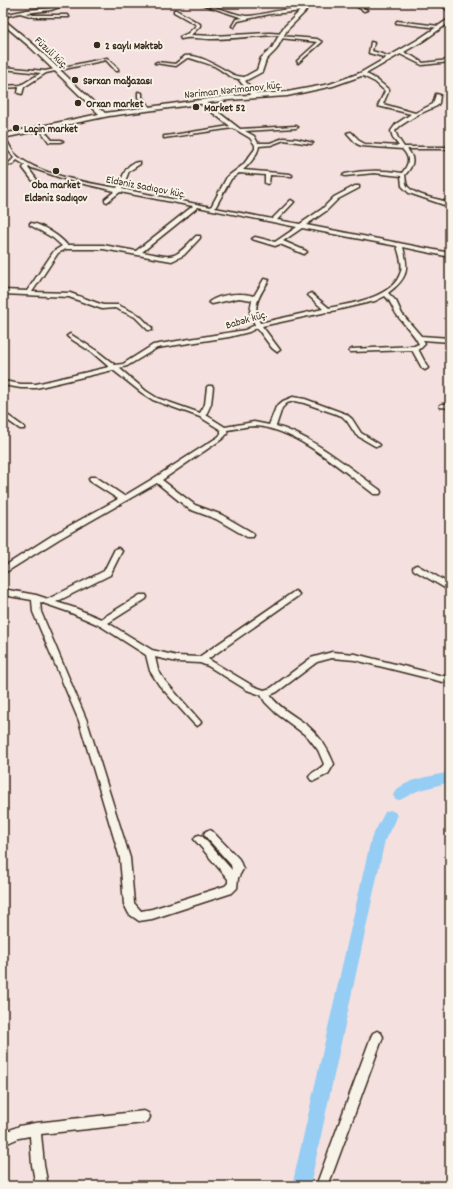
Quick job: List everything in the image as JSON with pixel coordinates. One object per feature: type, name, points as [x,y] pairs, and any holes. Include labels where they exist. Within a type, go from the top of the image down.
[{"type":"street","points":[[3,16],[51,8],[67,3]]},
{"type":"street","points":[[200,3],[245,17]]},
{"type":"street","points":[[255,3],[276,3]]},
{"type":"street","points":[[157,63],[176,65],[186,57],[190,56],[215,65],[235,77],[244,78],[260,71],[263,59],[274,49],[281,35],[303,11],[307,3]]},
{"type":"street","points":[[353,3],[365,10]]},
{"type":"street","points":[[442,3],[450,11]]},
{"type":"street","points":[[175,11],[199,25],[188,35],[180,38]]},
{"type":"street","points":[[234,26],[237,20],[245,17],[278,12],[303,11]]},
{"type":"street","points":[[20,13],[34,16],[68,16]]},
{"type":"street","name":"Nəriman Nərimanov küç.","points":[[3,137],[102,115],[202,102],[301,92],[344,82],[362,74],[390,58],[450,20]]},
{"type":"street","name":"Füzuli küç.","points":[[4,22],[57,70],[102,115]]},
{"type":"street","points":[[398,22],[439,27]]},
{"type":"street","points":[[188,35],[207,38],[267,34],[317,40],[320,42],[298,62]]},
{"type":"street","points":[[372,44],[370,52],[390,58]]},
{"type":"street","points":[[399,52],[412,57],[422,64],[449,61]]},
{"type":"street","points":[[3,68],[45,72],[107,60],[118,70]]},
{"type":"street","points":[[3,87],[22,86],[45,72]]},
{"type":"street","points":[[362,74],[376,81],[387,91],[380,105],[415,114]]},
{"type":"street","points":[[244,78],[243,81],[255,96]]},
{"type":"street","points":[[20,93],[22,86]]},
{"type":"street","points":[[140,93],[140,97],[149,109]]},
{"type":"street","points":[[438,95],[437,103],[435,105],[415,114],[398,125],[393,131],[396,139],[410,156],[412,162],[410,168],[403,175],[403,181],[406,189],[414,194],[450,205]]},
{"type":"street","points":[[202,102],[234,127],[252,137],[257,145],[257,149],[251,160],[229,178],[212,209]]},
{"type":"street","points":[[166,136],[234,127]]},
{"type":"street","points":[[239,130],[296,127]]},
{"type":"street","points":[[41,128],[51,141],[62,140]]},
{"type":"street","points":[[349,133],[359,143],[364,145],[403,148],[450,148]]},
{"type":"street","name":"Eldəniz Sadıqov küç.","points":[[3,137],[12,153],[17,158],[64,178],[118,191],[450,255]]},
{"type":"street","points":[[257,145],[271,144],[284,139],[311,142]]},
{"type":"street","points":[[10,164],[17,158]]},
{"type":"street","points":[[107,200],[118,191],[121,186],[124,172],[128,168],[138,163]]},
{"type":"street","points":[[29,164],[25,168],[35,180]]},
{"type":"street","points":[[237,171],[290,175]]},
{"type":"street","points":[[345,175],[379,171],[403,175]]},
{"type":"street","points":[[267,183],[268,174]]},
{"type":"street","points":[[255,240],[275,244],[280,242],[299,226],[324,210],[336,198],[357,187]]},
{"type":"street","points":[[273,221],[291,202]]},
{"type":"street","points":[[137,253],[196,206]]},
{"type":"street","points":[[32,224],[57,239],[65,247]]},
{"type":"street","points":[[28,294],[56,252],[65,247],[103,247],[172,259],[182,254],[198,237]]},
{"type":"street","points":[[280,242],[304,252]]},
{"type":"street","name":"Babək küç.","points":[[3,383],[21,386],[36,386],[125,366],[155,346],[229,335],[247,331],[260,325],[329,311],[373,300],[386,294],[399,280],[404,271],[404,263],[400,246]]},
{"type":"street","points":[[266,280],[255,299],[253,312],[266,338],[277,350]]},
{"type":"street","points":[[3,292],[70,295],[102,307],[116,306],[137,316],[150,329]]},
{"type":"street","points":[[352,351],[414,348],[419,347],[422,344],[420,338],[399,313],[395,303],[386,294]]},
{"type":"street","points":[[311,295],[329,311]]},
{"type":"street","points":[[212,302],[234,296],[246,296],[255,299]]},
{"type":"street","points":[[70,336],[95,352],[144,392],[155,399],[202,416],[224,429],[254,424],[286,431],[321,451],[377,492]]},
{"type":"street","points":[[420,338],[450,340]]},
{"type":"street","points":[[414,348],[425,368]]},
{"type":"street","points":[[202,416],[208,404],[210,387]]},
{"type":"street","points":[[272,427],[279,407],[285,402],[293,399],[305,401],[344,415],[350,420],[358,434],[377,445]]},
{"type":"street","points":[[442,406],[450,406]]},
{"type":"street","points":[[3,414],[22,428]]},
{"type":"street","points":[[3,570],[56,537],[157,480],[220,438],[224,434],[224,429]]},
{"type":"street","points":[[93,479],[124,499]]},
{"type":"street","points":[[157,480],[192,507],[219,517],[250,535]]},
{"type":"street","points":[[49,602],[107,573],[118,551]]},
{"type":"street","points":[[417,568],[450,588]]},
{"type":"street","points":[[3,592],[49,602],[102,623],[150,653],[176,659],[200,660],[211,664],[250,688],[264,693],[274,690],[314,660],[332,655],[355,657],[443,679],[450,678]]},
{"type":"street","points":[[200,660],[295,594]]},
{"type":"street","points":[[102,623],[143,597]]},
{"type":"street","points":[[36,598],[37,612],[85,729],[125,858],[129,904],[133,911],[139,916],[152,914],[228,890],[233,885],[233,878],[238,869],[235,862],[209,834]]},
{"type":"street","points":[[150,653],[154,671],[162,683],[197,722]]},
{"type":"street","points":[[264,693],[269,702],[311,734],[325,753],[329,764],[325,771],[314,777]]},
{"type":"street","points":[[199,839],[233,878]]},
{"type":"street","points":[[322,1186],[377,1037]]},
{"type":"street","points":[[3,1139],[19,1132],[35,1129],[144,1117]]},
{"type":"street","points":[[35,1129],[38,1165],[42,1186]]},
{"type":"waterway","points":[[400,795],[413,786],[450,777]]},
{"type":"waterway","points":[[301,1186],[378,839],[390,816]]},
{"type":"place","name":"2 saylı Məktəb","points":[[97,45]]},
{"type":"place","name":"Sərxan mağazası","points":[[75,80]]},
{"type":"place","name":"Orxan market","points":[[78,103]]},
{"type":"place","name":"Market 52","points":[[196,107]]},
{"type":"place","name":"Laçin market","points":[[16,128]]},
{"type":"place","name":"Oba market Eldəniz Sadıqov","points":[[56,171]]}]
